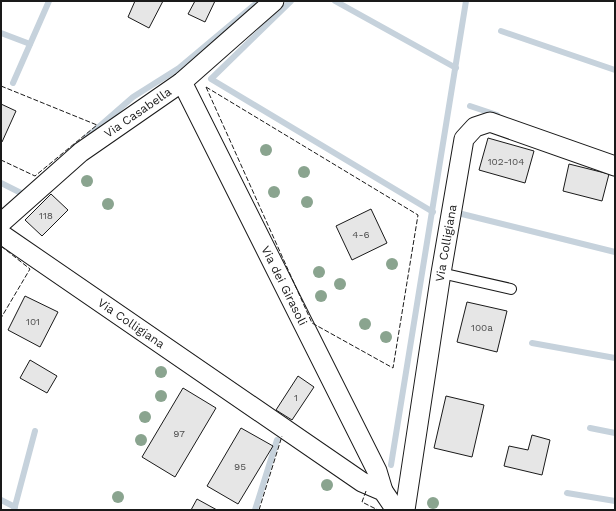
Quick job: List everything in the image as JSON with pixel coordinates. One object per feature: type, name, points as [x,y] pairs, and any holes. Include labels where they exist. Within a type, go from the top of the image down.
[{"type":"street","name":"Via Casabella","points":[[1,223],[81,152],[182,82],[274,1]]},
{"type":"street","name":"Via dei Girasoli","points":[[182,82],[377,471],[383,491]]},
{"type":"street","name":"Via Colligiana","points":[[405,510],[441,273],[464,139],[475,127],[490,122],[615,166]]},
{"type":"street","name":"Via Colligiana","points":[[1,234],[362,482],[383,491]]},
{"type":"street","points":[[383,491],[396,510]]},
{"type":"lane","points":[[441,273],[511,290]]},
{"type":"building","points":[[135,1],[163,1],[149,28],[128,17]]},
{"type":"building","points":[[195,1],[215,1],[205,22],[188,14]]},
{"type":"building","points":[[1,104],[16,111],[2,142],[1,141]]},
{"type":"building","points":[[488,138],[534,151],[525,183],[479,170]]},
{"type":"building","points":[[569,164],[609,174],[602,201],[563,191]]},
{"type":"building","points":[[51,194],[68,210],[42,236],[25,220]]},
{"type":"building","points":[[371,209],[387,243],[352,260],[336,226]]},
{"type":"building","points":[[25,296],[58,312],[40,347],[8,330]]},
{"type":"building","points":[[467,302],[507,311],[497,352],[457,342]]},
{"type":"building","points":[[30,360],[57,376],[47,393],[20,378]]},
{"type":"building","points":[[298,376],[314,387],[292,420],[276,410]]},
{"type":"building","points":[[183,388],[216,408],[175,477],[142,457]]},
{"type":"building","points":[[446,396],[484,405],[472,457],[434,448]]},
{"type":"building","points":[[241,428],[273,446],[238,504],[207,486]]},
{"type":"building","points":[[532,435],[550,440],[542,475],[504,466],[509,446],[528,450]]},
{"type":"building","points":[[197,499],[217,510],[191,510]]},
{"type":"waterway","points":[[13,83],[49,1]]},
{"type":"waterway","points":[[86,138],[133,97],[179,68],[259,1]]},
{"type":"waterway","points":[[291,1],[211,79],[433,212]]},
{"type":"waterway","points":[[335,1],[456,68]]},
{"type":"waterway","points":[[391,465],[466,1]]},
{"type":"waterway","points":[[501,31],[615,70]]},
{"type":"waterway","points":[[1,33],[30,44]]},
{"type":"waterway","points":[[470,106],[497,115]]},
{"type":"waterway","points":[[1,183],[21,193]]},
{"type":"waterway","points":[[458,213],[615,252]]},
{"type":"waterway","points":[[532,343],[615,358]]},
{"type":"waterway","points":[[590,428],[615,433]]},
{"type":"waterway","points":[[14,510],[35,431]]},
{"type":"waterway","points":[[255,510],[277,440]]},
{"type":"waterway","points":[[567,493],[615,501]]},
{"type":"waterway","points":[[1,500],[15,507]]},
{"type":"fence","points":[[1,86],[97,125],[35,176],[1,160]]},
{"type":"fence","points":[[206,87],[418,215],[393,368],[312,323],[206,87]]},
{"type":"fence","points":[[1,246],[30,269],[1,318]]},
{"type":"fence","points":[[259,510],[282,436]]},
{"type":"fence","points":[[366,491],[362,502],[378,510]]}]
